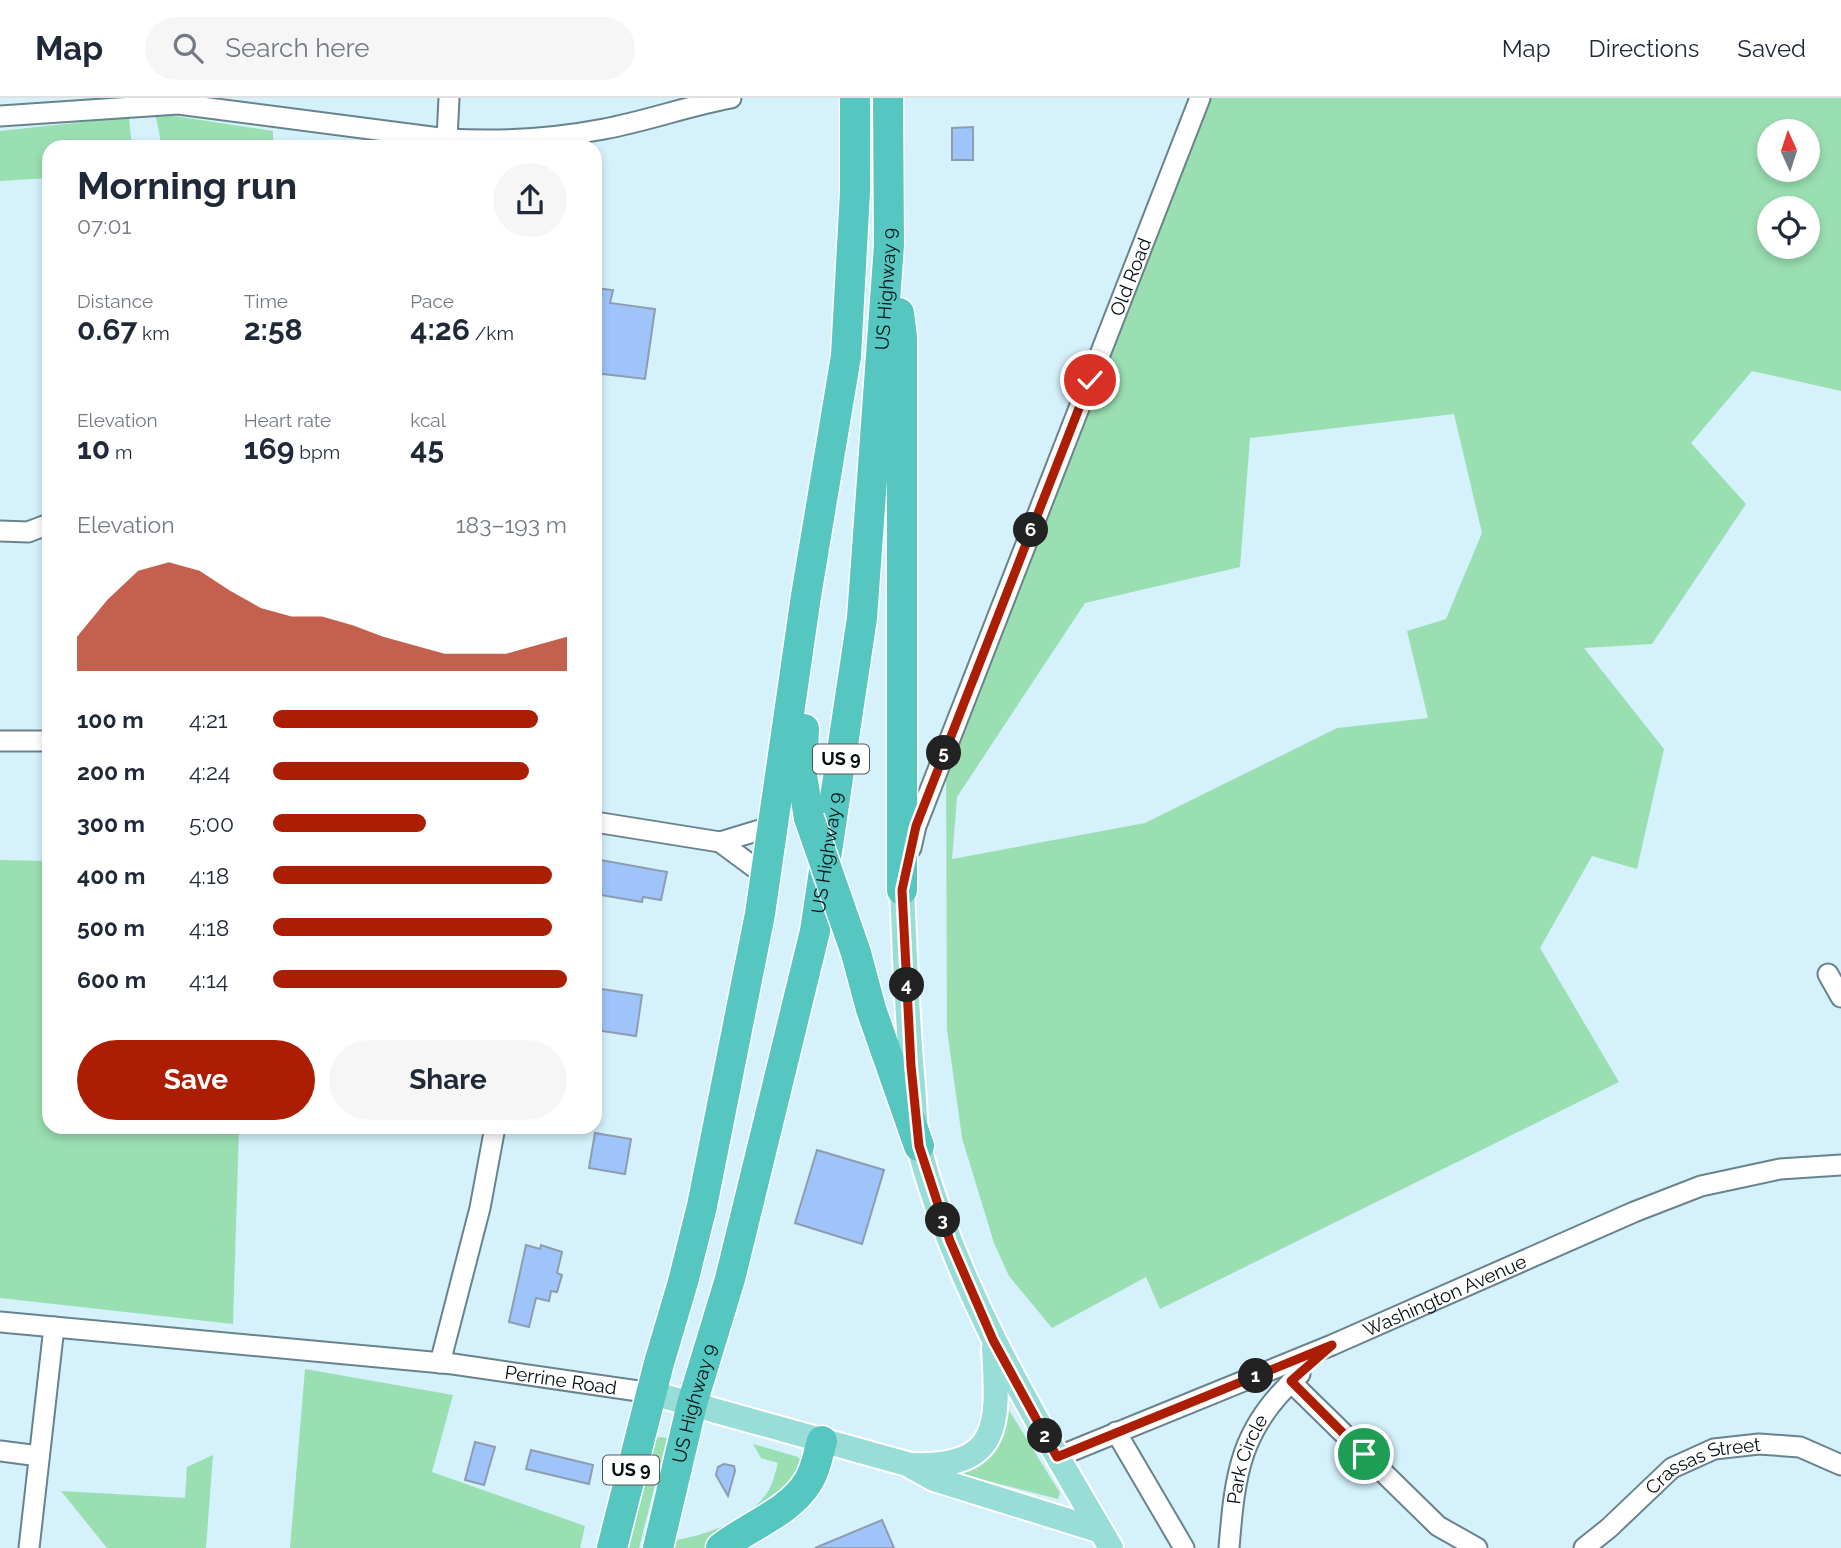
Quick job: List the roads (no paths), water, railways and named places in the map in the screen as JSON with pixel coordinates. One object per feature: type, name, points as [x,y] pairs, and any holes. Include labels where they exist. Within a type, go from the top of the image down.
[{"type":"highway","name":"US Highway 9","points":[[612,1548],[702,1206],[766,876],[806,596],[846,356],[855,205],[855,98]]},
{"type":"highway","name":"US Highway 9","points":[[658,1548],[692,1404],[730,1279],[815,931],[862,618],[889,245],[888,98]]},
{"type":"highway","points":[[889,245],[902,337],[902,890]]},
{"type":"highway","points":[[806,596],[802,775],[809,818],[919,1146]]},
{"type":"highway","points":[[721,1548],[779,1511],[797,1496],[813,1471],[822,1441]]},
{"type":"main road","points":[[902,890],[911,1066],[919,1146],[950,1241],[993,1340],[1057,1457],[1106,1539]]},
{"type":"main road","points":[[906,1464],[936,1465],[963,1460],[979,1451],[989,1436],[995,1415],[993,1340]]},
{"type":"main road","name":"Perrine Road","points":[[652,1393],[906,1464],[934,1479],[1106,1539]]},
{"type":"street","points":[[447,139],[449,98]]},
{"type":"street","points":[[515,140],[607,129],[731,98]]},
{"type":"street","name":"Old Road","points":[[902,890],[916,826],[1200,98]]},
{"type":"street","points":[[0,116],[72,104],[228,105],[462,140]]},
{"type":"street","points":[[0,531],[28,533],[42,527]]},
{"type":"street","points":[[0,741],[42,741]]},
{"type":"street","points":[[602,823],[720,842],[773,826]]},
{"type":"street","points":[[720,842],[766,876]]},
{"type":"street","points":[[1828,974],[1841,997]]},
{"type":"street","points":[[440,1363],[480,1208],[494,1134]]},
{"type":"street","name":"Washington Avenue","points":[[1057,1457],[1332,1345],[1634,1212],[1701,1186],[1780,1169],[1841,1165]]},
{"type":"street","name":"Perrine Road","points":[[0,1322],[440,1363],[652,1393]]},
{"type":"street","points":[[29,1548],[54,1328]]},
{"type":"street","name":"Park Circle","points":[[1229,1548],[1234,1487],[1242,1456],[1258,1420],[1291,1381],[1332,1345]]},
{"type":"street","points":[[1291,1381],[1438,1526],[1477,1548]]},
{"type":"street","points":[[1116,1432],[1184,1548]]},
{"type":"street","name":"Crassas Street","points":[[1584,1548],[1672,1468],[1714,1449],[1759,1444],[1800,1447],[1841,1465]]},
{"type":"street","points":[[0,1451],[39,1456]]}]
